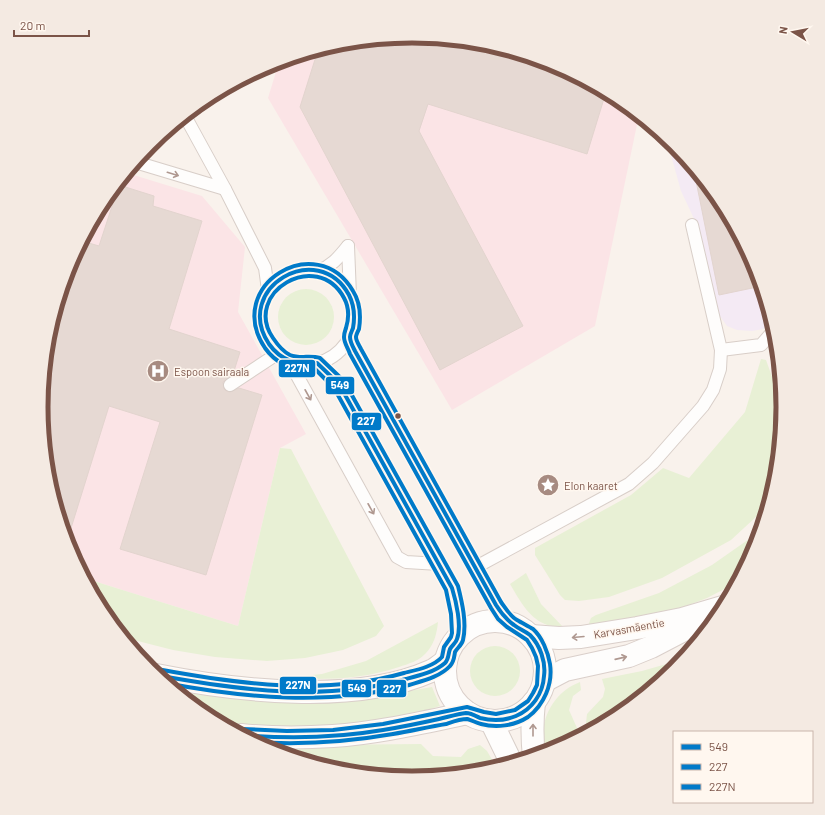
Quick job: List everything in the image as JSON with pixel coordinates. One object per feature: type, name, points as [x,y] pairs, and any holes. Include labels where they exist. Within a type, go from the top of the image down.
[{"type":"main road","name":"Karvasmäentie","points":[[531,636],[559,638],[598,634],[682,619],[717,609]]},
{"type":"main road","name":"Karvasmäentie","points":[[544,681],[565,670],[629,656],[651,647],[712,615]]},
{"type":"main road","points":[[500,621],[511,624],[522,629],[531,636],[538,646],[543,657],[545,669],[544,681],[534,702],[525,711],[515,717],[491,721],[479,718],[468,713],[456,701],[447,685],[446,661],[450,649],[457,639],[471,628],[487,622],[500,621]]},
{"type":"main road","points":[[167,677],[195,683],[245,689],[322,691],[362,689],[402,681],[432,671],[446,661]]},
{"type":"main road","points":[[534,702],[534,751]]},
{"type":"main road","points":[[255,736],[333,736],[377,731],[468,713]]},
{"type":"main road","points":[[491,721],[510,759]]},
{"type":"lane","points":[[188,121],[225,189],[265,268],[268,290]]},
{"type":"lane","points":[[141,164],[225,189]]},
{"type":"lane","points":[[476,567],[629,484],[654,463],[702,406],[713,390],[720,369],[721,350],[692,225]]},
{"type":"lane","points":[[318,271],[327,267],[336,260],[348,246],[350,296],[354,310],[354,324],[350,338],[342,349],[330,358],[317,363],[303,364],[289,361],[277,354],[268,343],[262,331],[259,316],[262,302],[268,290],[277,279],[290,272],[304,269],[318,271],[331,276],[342,284],[350,296]]},
{"type":"lane","points":[[721,350],[761,345],[770,335]]},
{"type":"lane","points":[[350,338],[355,351],[476,567],[494,602],[511,624]]},
{"type":"lane","points":[[230,385],[277,354]]},
{"type":"lane","points":[[289,361],[397,557],[406,562],[439,564]]},
{"type":"lane","points":[[317,363],[339,384],[452,588],[456,601],[457,639]]},
{"type":"shaded area","points":[[412,43],[460,46],[507,55],[552,71],[595,92],[615,104],[638,121],[595,326],[452,410],[268,98],[277,69],[295,62],[318,55],[365,46]]},
{"type":"shaded area","points":[[669,149],[687,167],[716,205],[739,246],[758,290],[765,313],[768,326],[763,329],[752,331],[737,330],[727,326],[717,312],[697,225],[681,191]]},
{"type":"shaded area","name":"Espoon sairaala","points":[[132,175],[202,196],[245,247],[238,312],[306,434],[280,448],[238,626],[92,581],[67,525],[60,502],[51,455],[48,408],[51,360],[60,313],[67,290],[86,246],[109,205]]},
{"type":"green space","points":[[306,289],[321,294],[329,302],[334,317],[329,332],[321,340],[306,345],[291,340],[283,332],[278,317],[283,302],[291,294]]},
{"type":"green space","points":[[761,359],[766,360],[776,385],[777,408],[774,455],[762,511],[731,540],[662,578],[609,597],[579,601],[565,600],[560,595],[535,555],[535,548],[631,495],[663,468],[689,478],[745,412]]},
{"type":"green space","points":[[280,448],[291,449],[384,626],[376,636],[343,650],[305,658],[267,661],[215,657],[173,650],[131,639],[109,610],[92,581],[238,626]]},
{"type":"green space","points":[[754,535],[730,586],[707,598],[650,620],[588,626],[591,618],[596,615],[659,593],[712,565]]},
{"type":"green space","points":[[526,573],[541,604],[563,627],[544,624],[537,620],[525,608],[510,584]]},
{"type":"green space","points":[[438,622],[435,639],[429,650],[420,658],[406,665],[356,677],[327,679],[283,678],[322,674],[366,661]]},
{"type":"green space","points":[[495,646],[509,650],[516,657],[520,671],[516,685],[509,692],[495,696],[481,692],[474,685],[470,671],[474,657],[481,650]]},
{"type":"green space","points":[[673,662],[653,682],[634,697],[615,711],[588,727],[586,723],[587,714],[603,697],[605,689],[602,679],[642,671]]},
{"type":"green space","points":[[580,682],[581,690],[573,696],[569,710],[579,732],[545,747],[543,732],[544,724],[550,708],[560,695]]},
{"type":"green space","points":[[432,687],[440,706],[395,718],[348,724],[300,727],[236,726],[210,711],[184,692],[244,699],[374,697]]},
{"type":"green space","points":[[268,742],[318,745],[421,744],[433,756],[461,757],[468,749],[480,745],[487,751],[494,763],[460,769],[412,772],[365,769],[341,765],[295,753]]},
{"type":"building","points":[[412,43],[460,46],[507,55],[552,71],[604,98],[587,154],[428,104],[419,131],[523,326],[440,370],[300,107],[316,56],[365,46]]},
{"type":"building","points":[[695,178],[716,205],[728,225],[757,287],[719,295]]},
{"type":"building","points":[[123,186],[154,196],[153,206],[202,221],[169,329],[240,352],[233,374],[223,382],[224,389],[230,392],[239,388],[262,395],[206,575],[120,549],[160,422],[109,406],[70,532],[67,525],[60,502],[51,455],[48,408],[51,360],[60,313],[76,268],[88,243],[99,246],[115,197]]},
{"type":"transit line","name":"227N","points":[[159,669],[249,683],[312,686],[343,684],[373,680],[414,671],[429,666],[442,657],[444,647],[451,637],[451,614],[446,590],[334,388],[315,369],[293,368],[275,359],[265,348],[255,325],[256,304],[265,286],[280,273],[298,265],[318,265],[337,273],[353,291],[359,304],[360,314],[359,329],[356,340],[501,602],[512,616],[533,629],[542,640],[549,659],[551,672],[549,686],[539,706],[528,717],[511,724],[499,726],[487,725],[464,719],[446,724],[376,737],[307,743],[271,743]]},
{"type":"transit line","name":"549","points":[[167,677],[250,689],[312,692],[344,690],[375,686],[431,671],[445,663],[450,649],[456,640],[459,621],[452,588],[339,384],[317,363],[296,362],[284,358],[269,344],[261,323],[262,305],[270,289],[284,277],[300,271],[318,271],[335,278],[349,295],[354,311],[354,324],[350,337],[353,348],[496,605],[509,621],[530,635],[537,644],[542,654],[544,665],[543,683],[539,695],[532,705],[522,713],[507,719],[489,720],[466,713],[397,728],[348,735],[294,737],[255,736]]},
{"type":"transit line","name":"227","points":[[175,685],[226,693],[287,698],[318,698],[379,692],[419,682],[441,673],[446,670],[454,660],[455,652],[461,645],[464,633],[464,620],[458,586],[344,381],[320,358],[294,356],[285,352],[273,338],[266,321],[267,306],[275,292],[287,282],[301,277],[317,277],[332,284],[344,298],[348,313],[344,339],[350,354],[491,608],[498,619],[507,627],[527,640],[532,648],[538,666],[537,685],[528,701],[515,710],[496,714],[467,707],[383,724],[333,730],[287,731],[242,729]]},
{"type":"place","name":"Espoon sairaala","points":[[158,371]]},
{"type":"place","name":"Elon kaaret","points":[[548,485]]}]
